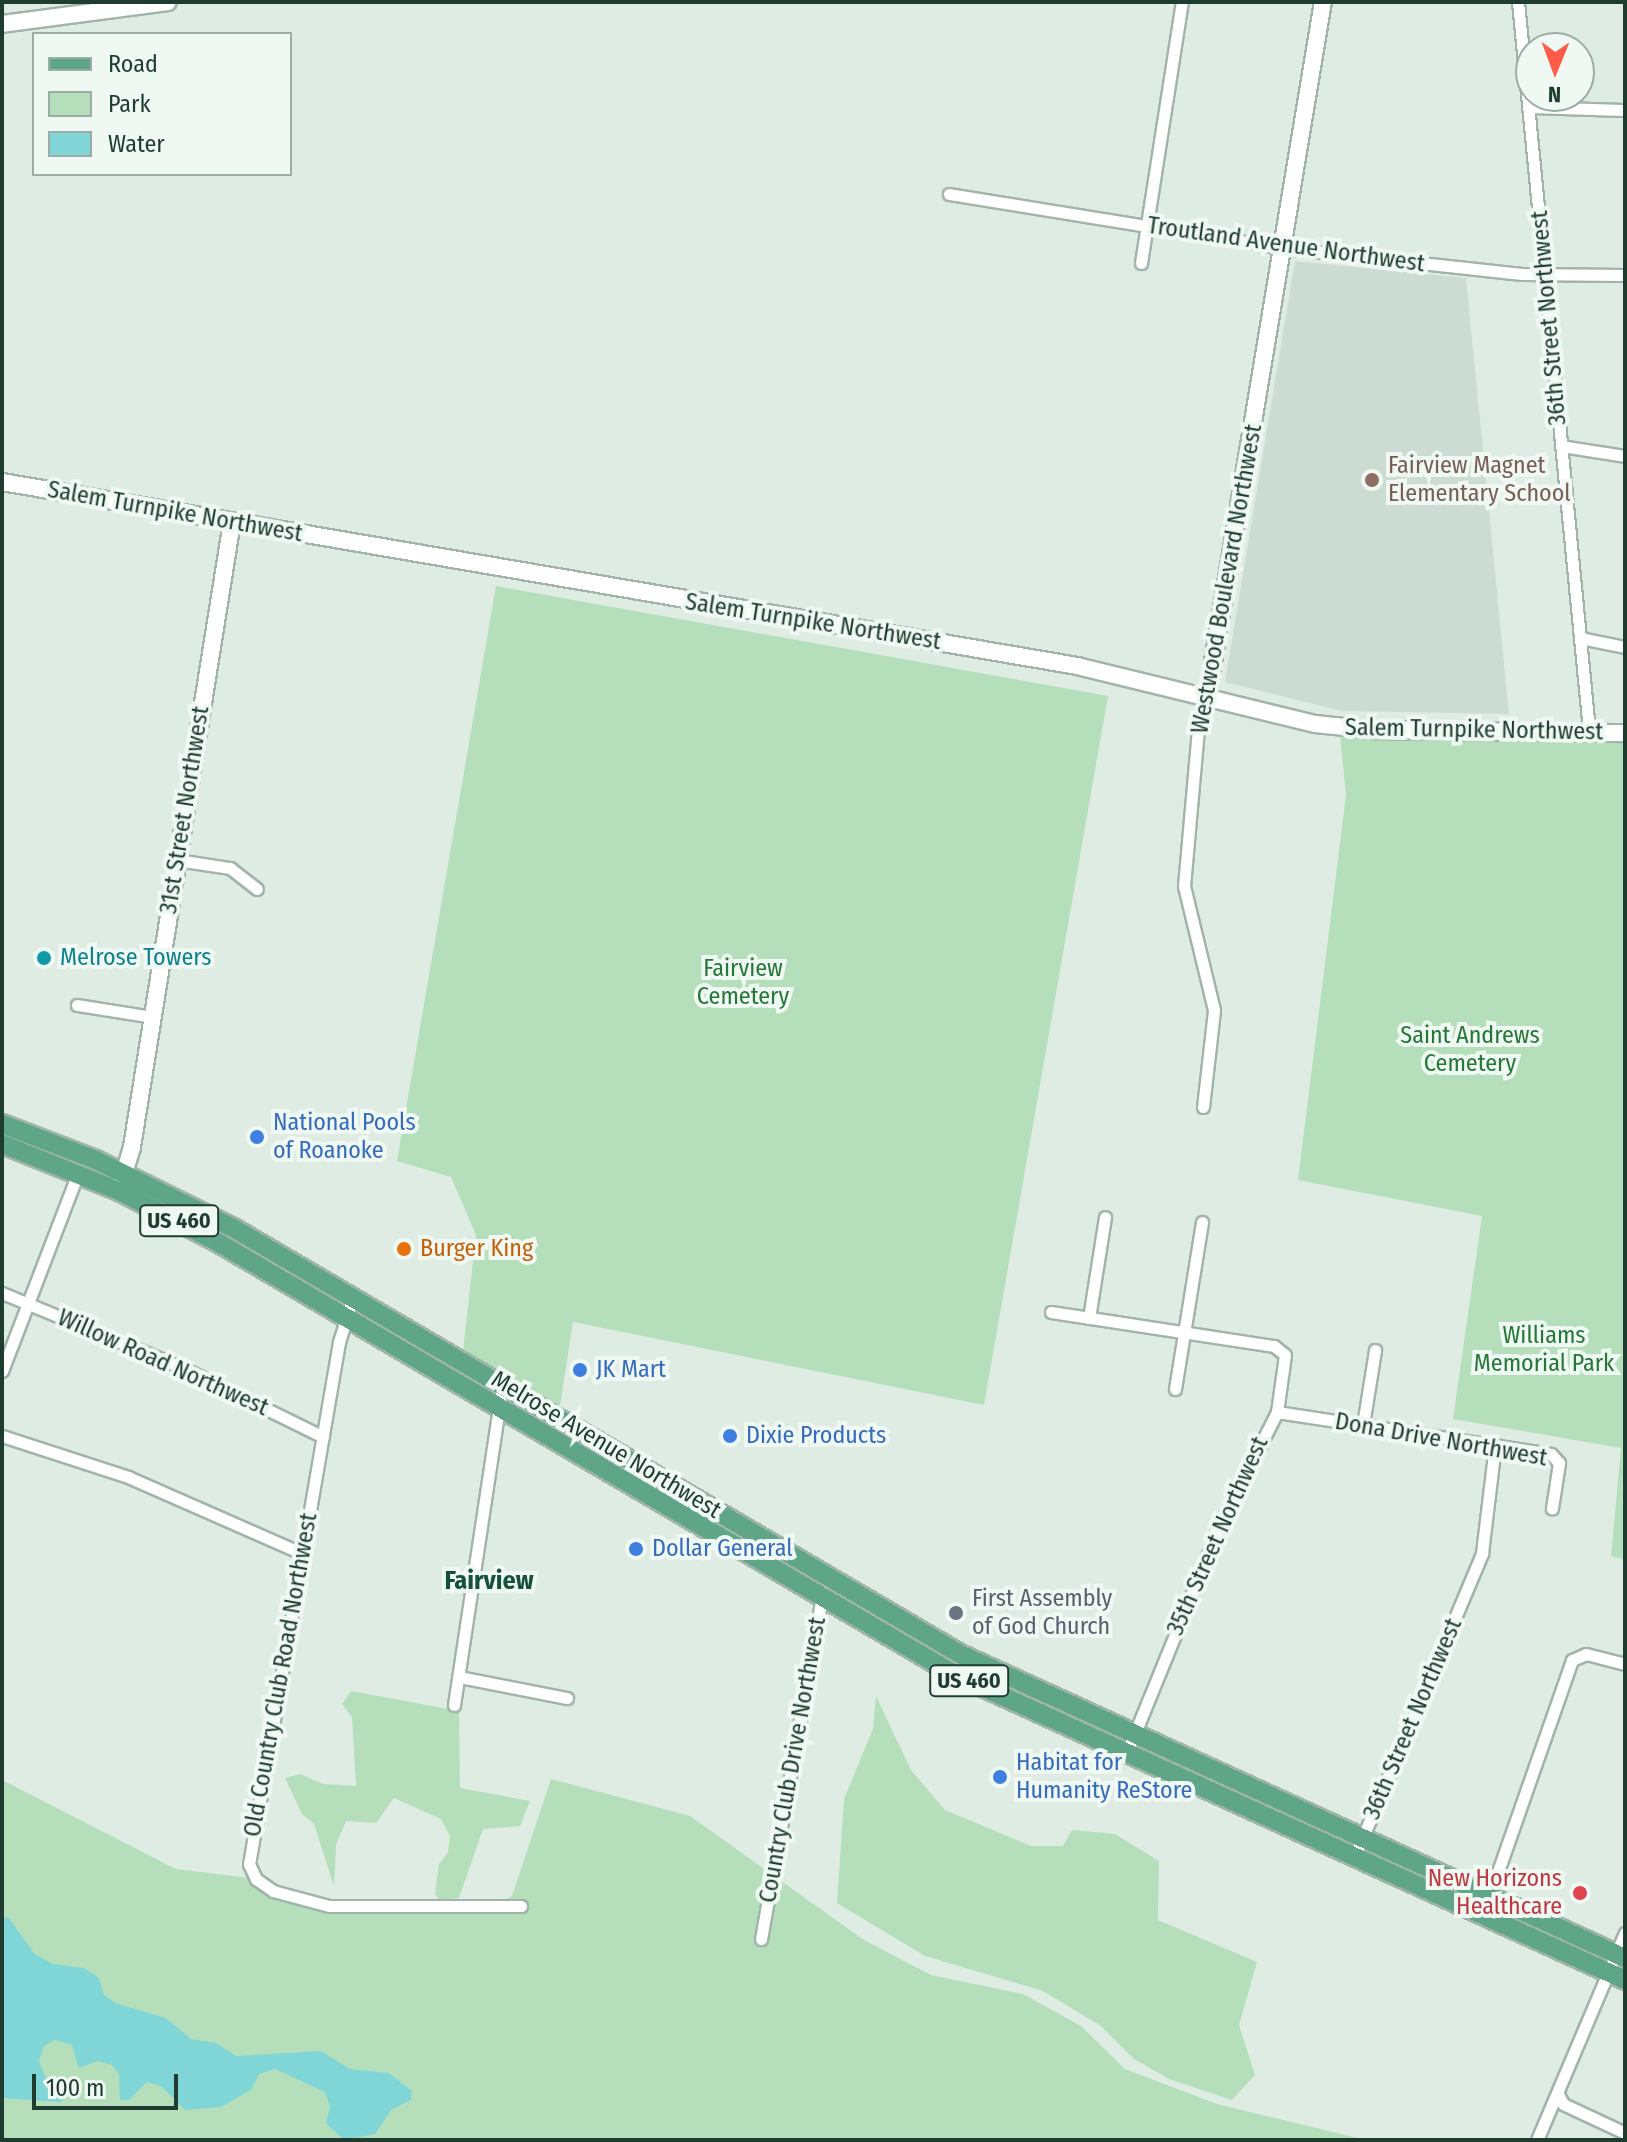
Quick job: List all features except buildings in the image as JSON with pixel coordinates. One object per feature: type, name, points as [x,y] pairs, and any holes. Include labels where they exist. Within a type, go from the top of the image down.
[{"type":"main road","name":"Melrose Avenue Northwest","points":[[2,1124],[122,1182],[235,1229],[828,1580],[960,1654],[1133,1737],[1620,1956]]},
{"type":"main road","name":"Melrose Avenue Northwest","points":[[2,1144],[78,1173],[122,1182],[500,1410],[954,1674],[1616,1976]]},
{"type":"street","points":[[2,24],[168,2]]},
{"type":"street","points":[[1141,263],[1182,2]]},
{"type":"street","name":"Westwood Boulevard Northwest","points":[[1203,1107],[1214,1010],[1184,886],[1199,718],[1207,698],[1323,2]]},
{"type":"street","name":"36th Street Northwest","points":[[1518,2],[1521,32]]},
{"type":"street","points":[[1595,109],[1625,110]]},
{"type":"street","name":"36th Street Northwest","points":[[1529,112],[1589,730]]},
{"type":"street","name":"Troutland Avenue Northwest","points":[[949,194],[1283,248],[1546,275],[1625,275]]},
{"type":"street","points":[[1561,446],[1625,456]]},
{"type":"street","name":"Salem Turnpike Northwest","points":[[2,482],[1077,666],[1339,728],[1625,733]]},
{"type":"street","name":"31st Street Northwest","points":[[122,1182],[153,1017],[232,522]]},
{"type":"street","points":[[1580,638],[1625,647]]},
{"type":"street","points":[[177,860],[230,868],[257,889]]},
{"type":"street","points":[[77,1005],[153,1017]]},
{"type":"street","points":[[2,1371],[78,1173]]},
{"type":"street","points":[[1089,1318],[1105,1217]]},
{"type":"street","points":[[1175,1389],[1202,1222]]},
{"type":"street","name":"Willow Road Northwest","points":[[2,1293],[181,1367],[323,1437]]},
{"type":"street","name":"Old Country Club Road Northwest","points":[[352,1300],[345,1318],[248,1858],[252,1872],[285,1896],[329,1906],[521,1906]]},
{"type":"street","points":[[1051,1312],[1184,1332]]},
{"type":"street","name":"35th Street Northwest","points":[[1126,1755],[1219,1527],[1277,1412],[1285,1355],[1277,1347],[1184,1332]]},
{"type":"street","points":[[1363,1425],[1375,1350]]},
{"type":"street","points":[[454,1705],[502,1388]]},
{"type":"street","name":"Dona Drive Northwest","points":[[1277,1412],[1555,1456],[1552,1508]]},
{"type":"street","points":[[2,1436],[128,1477],[303,1554]]},
{"type":"street","name":"36th Street Northwest","points":[[1354,1858],[1482,1553],[1495,1445]]},
{"type":"street","name":"Country Club Drive Northwest","points":[[761,1939],[821,1599],[828,1580]]},
{"type":"street","points":[[1479,1914],[1489,1897],[1577,1656],[1592,1655],[1625,1664]]},
{"type":"street","points":[[459,1677],[567,1698]]},
{"type":"street","points":[[1537,2140],[1616,1976],[1625,1933]]},
{"type":"street","points":[[1558,2094],[1563,2104],[1625,2133]]},
{"type":"shaded area","name":"Fairview Magnet Elementary School","points":[[1295,261],[1466,278],[1509,714],[1342,711],[1225,682]]},
{"type":"green space","name":"Fairview Cemetery","points":[[496,586],[1108,696],[984,1405],[573,1322],[559,1412],[463,1351],[476,1235],[451,1177],[397,1161]]},
{"type":"green space","name":"Saint Andrews Cemetery","points":[[1340,736],[1625,739],[1625,1560],[1611,1556],[1621,1448],[1453,1419],[1482,1216],[1298,1180],[1346,795]]},
{"type":"green space","points":[[351,1691],[459,1711],[460,1788],[530,1801],[520,1826],[483,1829],[459,1898],[439,1900],[435,1894],[439,1864],[448,1852],[450,1836],[441,1819],[394,1798],[376,1823],[346,1821],[336,1845],[334,1886],[314,1824],[302,1814],[285,1778],[300,1774],[323,1784],[356,1786],[352,1717],[342,1704]]},
{"type":"green space","points":[[876,1696],[911,1770],[945,1810],[1031,1846],[1063,1846],[1072,1830],[1115,1834],[1159,1861],[1158,1920],[1257,1962],[1239,2025],[1255,2075],[1232,2100],[1169,2079],[1134,2059],[1101,2026],[1043,1991],[925,1956],[837,1903],[844,1799],[873,1729]]},
{"type":"green space","points":[[551,1779],[690,1816],[864,1940],[931,1975],[1023,1994],[1081,2026],[1125,2069],[1217,2104],[1366,2140],[2,2140],[2,1780],[176,1869],[250,1878],[309,1907],[474,1914],[512,1896]]},
{"type":"water","points":[[8,1917],[35,1954],[53,1964],[84,1968],[99,1978],[104,1995],[115,2003],[166,2018],[191,2039],[216,2043],[236,2056],[321,2051],[350,2069],[389,2073],[412,2091],[411,2100],[391,2110],[375,2134],[345,2140],[326,2124],[330,2106],[325,2092],[275,2069],[259,2074],[251,2090],[221,2107],[185,2110],[161,2086],[147,2082],[129,2100],[120,2100],[119,2074],[112,2065],[98,2061],[79,2068],[72,2045],[55,2040],[44,2046],[39,2061],[46,2079],[64,2092],[61,2102],[2,2098],[2,1918]]},
{"type":"place","name":"Fairview Magnet Elementary School","points":[[1372,480]]},
{"type":"place","name":"Melrose Towers","points":[[44,958]]},
{"type":"place","name":"National Pools of Roanoke","points":[[257,1137]]},
{"type":"place","name":"Burger King","points":[[404,1249]]},
{"type":"place","name":"JK Mart","points":[[580,1370]]},
{"type":"place","name":"Dixie Products","points":[[730,1436]]},
{"type":"place","name":"Dollar General","points":[[636,1549]]},
{"type":"place","name":"First Assembly of God Church","points":[[956,1613]]},
{"type":"place","name":"Habitat for Humanity ReStore","points":[[1000,1777]]},
{"type":"place","name":"New Horizons Healthcare","points":[[1580,1893]]},
{"type":"district","name":"Fairview","points":[[489,1581]]},
{"type":"park label","name":"Williams Memorial Park","points":[[1544,1350]]}]
